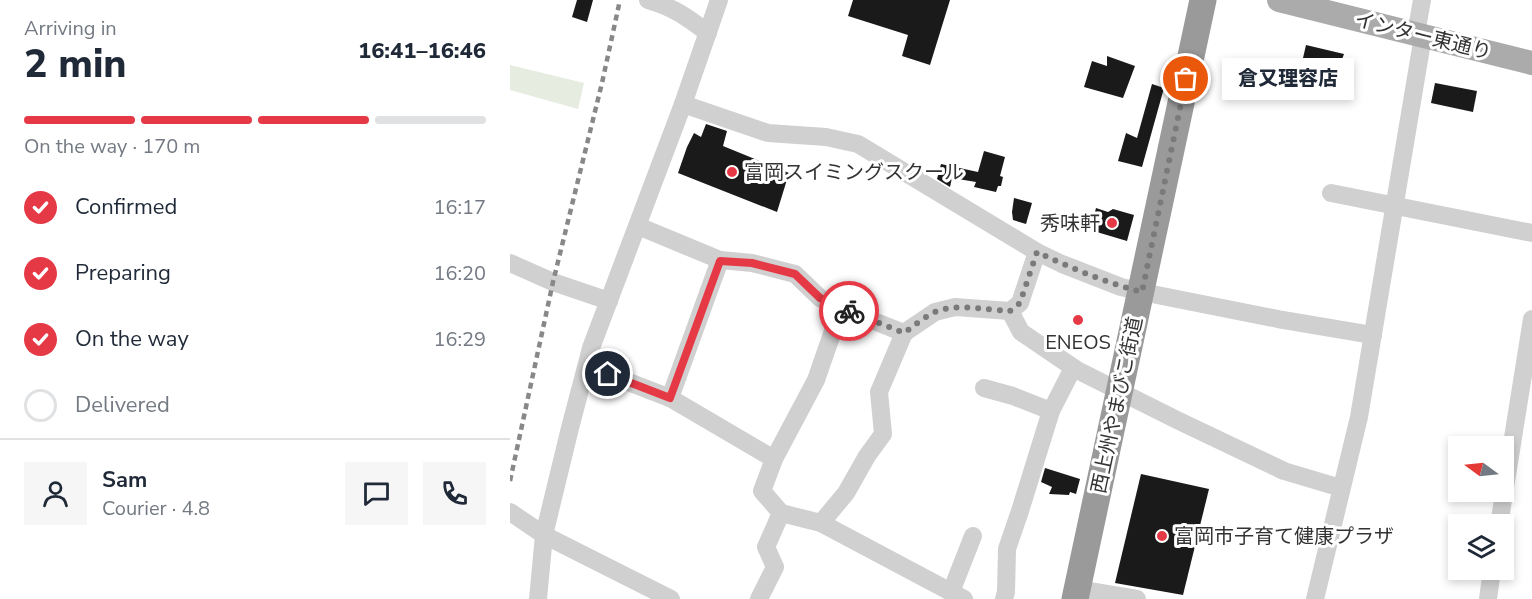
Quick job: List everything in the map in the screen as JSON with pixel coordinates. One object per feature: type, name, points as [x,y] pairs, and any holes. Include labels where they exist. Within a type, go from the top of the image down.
[{"type":"highway","name":"西上州やまびこ街道","points":[[1076,594],[1203,0]]},
{"type":"main road","name":"インター東通り","points":[[1279,0],[1532,63]]},
{"type":"street","points":[[648,0],[685,15],[708,33]]},
{"type":"street","points":[[538,599],[544,535],[591,348],[683,104],[719,0]]},
{"type":"street","points":[[1315,599],[1359,417],[1395,207],[1420,35],[1422,0]]},
{"type":"street","points":[[683,104],[768,133],[826,137],[858,144],[1037,252],[1121,287],[1278,320],[1373,335]]},
{"type":"street","points":[[1331,193],[1532,233]]},
{"type":"street","points":[[638,226],[720,261],[752,263],[795,274],[820,298],[904,333]]},
{"type":"street","points":[[821,523],[846,493],[867,456],[883,434],[879,392],[904,333],[935,312],[955,307],[1010,311],[1020,303],[1037,252]]},
{"type":"street","points":[[670,398],[720,261]]},
{"type":"street","points":[[510,263],[554,282],[609,301]]},
{"type":"street","points":[[841,308],[816,380],[774,459],[762,490],[782,513],[821,523],[958,596],[973,536]]},
{"type":"street","points":[[1010,311],[1021,332],[1073,368],[1284,471],[1341,488]]},
{"type":"street","points":[[1501,514],[1532,319]]},
{"type":"street","points":[[587,366],[670,398],[774,459]]},
{"type":"street","points":[[1004,599],[1007,549],[1051,411],[1073,368]]},
{"type":"street","points":[[984,388],[1013,396],[1051,411]]},
{"type":"street","points":[[510,513],[544,535],[672,599]]},
{"type":"street","points":[[759,599],[775,567],[766,547],[782,513]]},
{"type":"street","points":[[1488,599],[1491,580]]},
{"type":"street","points":[[1076,594],[1137,599]]},
{"type":"shaded area","points":[[510,65],[584,83],[578,109],[510,90]]},
{"type":"building","points":[[577,0],[593,0],[587,22],[572,17]]},
{"type":"building","points":[[853,0],[950,0],[930,65],[902,56],[908,35],[848,16]]},
{"type":"building","points":[[1306,45],[1344,54],[1331,89],[1298,80]]},
{"type":"building","points":[[1107,56],[1135,66],[1123,98],[1084,87],[1092,61],[1107,66]]},
{"type":"building","points":[[1435,83],[1477,91],[1473,112],[1431,103]]},
{"type":"building","points":[[1152,84],[1164,88],[1142,167],[1118,161],[1126,133],[1137,138]]},
{"type":"building","points":[[706,124],[727,131],[723,146],[789,173],[777,212],[678,173],[694,133],[701,137]]},
{"type":"building","points":[[984,151],[1005,157],[1000,176],[1003,177],[1001,186],[998,186],[996,192],[974,187],[976,182],[952,178],[950,187],[937,179],[941,164],[978,172]]},
{"type":"building","points":[[1014,198],[1032,203],[1026,224],[1013,220]]},
{"type":"building","name":"秀味軒","points":[[1096,208],[1108,212],[1113,209],[1134,215],[1127,241],[1090,230]]},
{"type":"building","points":[[1045,468],[1080,479],[1076,494],[1070,492],[1069,495],[1049,494],[1052,487],[1041,482]]},
{"type":"building","name":"富岡市子育て健康プラザ","points":[[1141,474],[1209,489],[1183,595],[1115,583]]},
{"type":"railway","points":[[510,481],[553,282],[620,0]]},
{"type":"way so far","points":[[849,311],[904,333],[935,312],[955,307],[1010,311],[1020,303],[1037,252],[1121,287],[1142,292],[1186,79]]},
{"type":"place","name":"倉又理容店","points":[[1186,79]]},
{"type":"place","name":"富岡スイミングスクール","points":[[732,172]]},
{"type":"place","name":"秀味軒","points":[[1112,223]]},
{"type":"place","name":"ENEOS","points":[[1078,320]]},
{"type":"place","name":"富岡市子育て健康プラザ","points":[[1162,536]]},
{"type":"route","points":[[608,374],[670,398],[720,261],[752,263],[795,274],[820,298],[849,311]]}]
